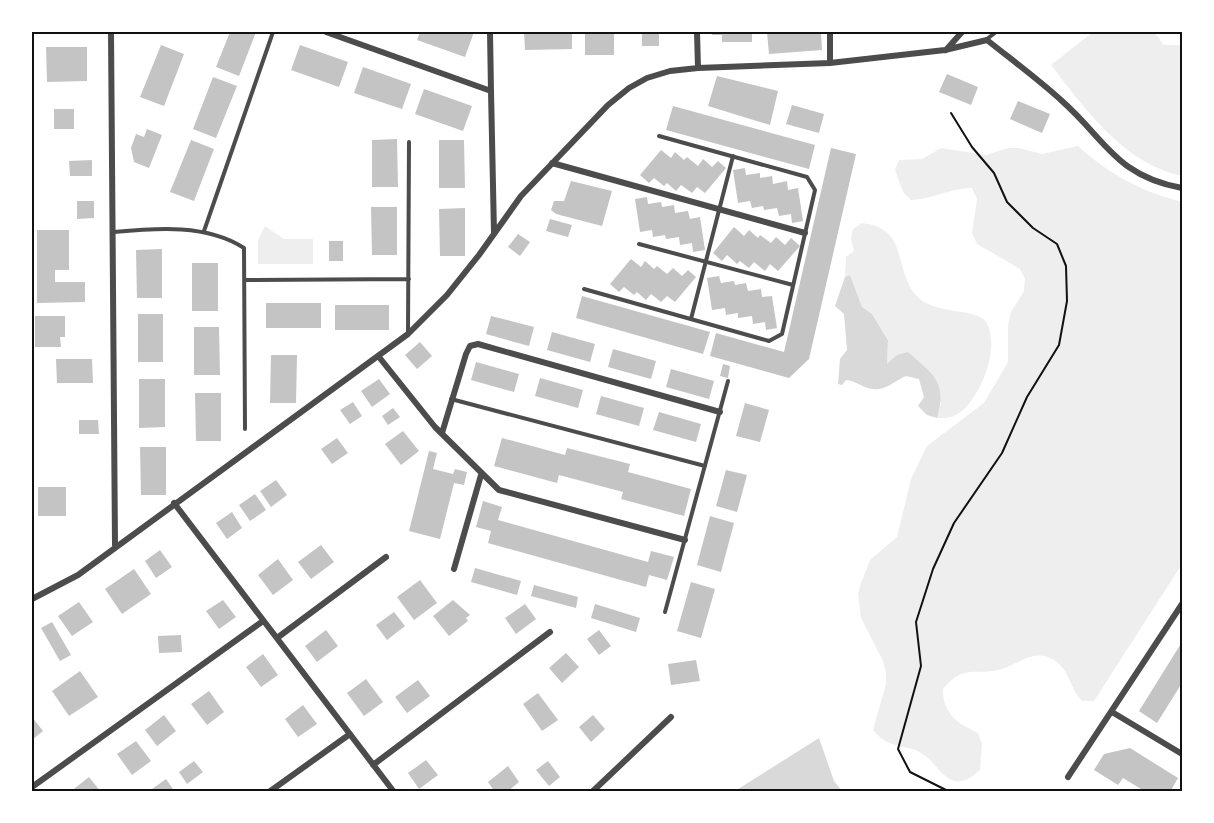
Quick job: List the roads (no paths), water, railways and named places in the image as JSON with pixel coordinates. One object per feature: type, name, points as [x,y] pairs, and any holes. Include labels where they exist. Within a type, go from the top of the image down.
[{"type":"street","points":[[111,32],[115,545]]},
{"type":"street","points":[[326,32],[491,91]]},
{"type":"street","points":[[490,32],[494,234]]},
{"type":"street","points":[[697,32],[698,68]]},
{"type":"street","points":[[830,32],[830,63]]},
{"type":"street","points":[[945,50],[962,32]]},
{"type":"street","points":[[32,599],[78,574],[408,334],[447,295],[521,196],[552,163],[629,88],[670,71],[830,63],[945,50],[987,40],[1065,103],[1106,149],[1126,165],[1146,177],[1182,188]]},
{"type":"street","points":[[552,163],[805,233]]},
{"type":"street","points":[[442,433],[450,399],[466,354],[470,346],[478,344],[720,412]]},
{"type":"street","points":[[379,357],[442,433],[481,475],[499,490],[685,540]]},
{"type":"street","points":[[454,569],[481,475]]},
{"type":"street","points":[[174,502],[394,792]]},
{"type":"street","points":[[277,638],[386,557]]},
{"type":"street","points":[[1068,777],[1182,604]]},
{"type":"street","points":[[32,787],[263,621]]},
{"type":"street","points":[[374,765],[550,632]]},
{"type":"street","points":[[1112,712],[1182,754]]},
{"type":"street","points":[[592,792],[671,717]]},
{"type":"street","points":[[269,792],[350,734]]},
{"type":"lane","points":[[204,231],[273,32]]},
{"type":"lane","points":[[987,40],[996,32]]},
{"type":"lane","points":[[584,289],[769,341],[782,334],[815,190],[807,177],[659,136]]},
{"type":"lane","points":[[408,334],[409,142]]},
{"type":"lane","points":[[691,320],[733,156]]},
{"type":"lane","points":[[114,232],[204,231],[226,236],[244,248],[245,429]]},
{"type":"lane","points":[[639,244],[793,285]]},
{"type":"lane","points":[[245,280],[409,279]]},
{"type":"lane","points":[[666,612],[728,381]]},
{"type":"lane","points":[[450,399],[705,466]]}]
